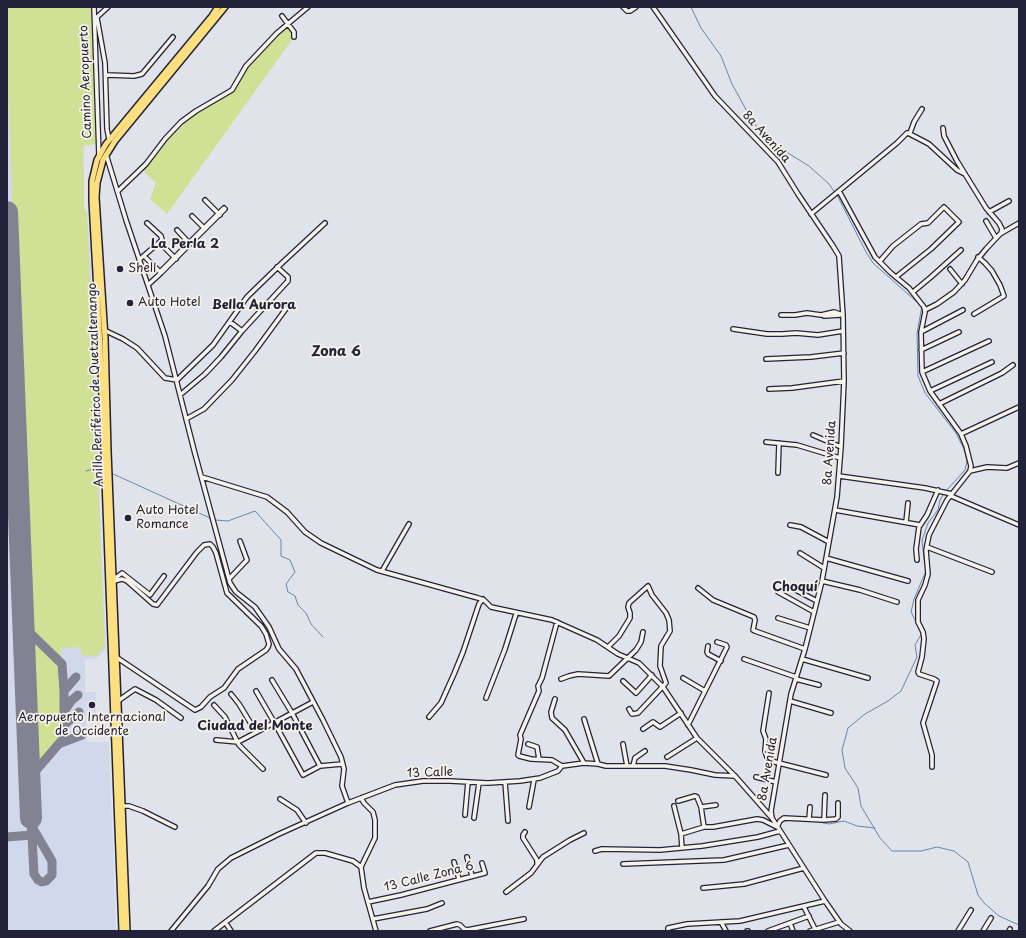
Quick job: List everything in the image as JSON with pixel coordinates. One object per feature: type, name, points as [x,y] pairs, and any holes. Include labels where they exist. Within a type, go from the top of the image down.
[{"type":"highway","name":"Anillo Periférico de Quetzaltenango","points":[[127,931],[113,579],[91,187],[94,170],[99,156],[109,139],[218,7]]},
{"type":"highway","name":"Anillo Periférico de Quetzaltenango","points":[[122,931],[104,330],[96,190],[100,168],[106,153],[225,7]]},
{"type":"highway","points":[[159,88],[182,56],[211,21],[212,15]]},
{"type":"highway","points":[[106,153],[106,148],[139,104]]},
{"type":"highway","points":[[97,294],[100,300],[102,327],[104,330]]},
{"type":"highway","points":[[116,769],[122,806]]},
{"type":"highway","points":[[117,800],[122,806]]},
{"type":"street","name":"Camino Aeropuerto","points":[[94,7],[99,156]]},
{"type":"street","points":[[108,7],[95,18],[106,63],[107,129],[109,139]]},
{"type":"street","points":[[118,191],[146,164],[165,139],[181,122],[196,111],[232,90],[244,68],[277,33],[308,7]]},
{"type":"street","points":[[623,7],[627,11],[630,11],[636,7]]},
{"type":"street","name":"8a Avenida","points":[[653,7],[715,96],[771,154],[839,256],[843,315],[844,381],[839,476],[835,510],[822,581],[790,701],[772,801],[772,818],[839,922],[850,931]]},
{"type":"street","points":[[282,16],[294,32],[294,37]]},
{"type":"street","points":[[106,75],[134,76],[142,74],[173,37]]},
{"type":"street","points":[[811,214],[839,192],[907,133],[910,133],[916,118],[922,109]]},
{"type":"street","points":[[943,128],[944,136],[965,174],[989,212],[999,223],[1002,229],[1000,234]]},
{"type":"street","points":[[907,133],[929,144],[957,170],[965,174]]},
{"type":"street","points":[[106,153],[165,336],[229,579],[236,592],[254,606],[269,627],[279,649],[296,669],[340,754],[344,769],[342,786],[348,803]]},
{"type":"street","points":[[839,192],[861,230],[872,253],[913,292],[924,306],[925,310],[921,332],[922,372],[930,391],[961,434],[971,466],[970,471],[950,494],[929,535],[927,547],[928,574],[918,600],[918,622],[924,639],[922,657],[918,672],[919,674],[937,681],[923,723],[932,755],[932,767]]},
{"type":"street","points":[[149,284],[219,214],[205,200]]},
{"type":"street","points":[[989,212],[1009,201]]},
{"type":"street","points":[[880,261],[893,246],[921,224],[928,223],[944,207],[958,222],[941,240],[896,277]]},
{"type":"street","points":[[192,216],[204,229]]},
{"type":"street","points":[[986,221],[996,238]]},
{"type":"street","points":[[140,259],[160,243],[162,239],[160,235],[147,223]]},
{"type":"street","points":[[177,380],[213,345],[247,297],[325,223]]},
{"type":"street","points":[[925,310],[944,300],[962,284],[978,257],[1000,234],[1019,223]]},
{"type":"street","points":[[177,230],[190,243]]},
{"type":"street","points":[[161,244],[175,258]]},
{"type":"street","points":[[913,292],[961,250]]},
{"type":"street","points":[[974,314],[1004,296],[1000,285],[992,272],[985,262],[978,257]]},
{"type":"street","points":[[146,258],[160,273]]},
{"type":"street","points":[[180,395],[205,374],[288,281],[288,277],[278,267]]},
{"type":"street","points":[[950,269],[962,284]]},
{"type":"street","points":[[186,419],[204,409],[232,380],[288,306]]},
{"type":"street","points":[[921,332],[963,310]]},
{"type":"street","points":[[782,315],[807,313],[816,316],[843,315]]},
{"type":"street","points":[[230,322],[242,331]]},
{"type":"street","points":[[733,329],[767,334],[796,333],[818,335],[843,331]]},
{"type":"street","points":[[104,330],[123,338],[137,348],[165,378],[177,380]]},
{"type":"street","points":[[921,350],[959,332]]},
{"type":"street","points":[[922,372],[989,341]]},
{"type":"street","points":[[766,359],[811,357],[844,353]]},
{"type":"street","points":[[930,391],[992,362]]},
{"type":"street","points":[[939,404],[1013,365]]},
{"type":"street","points":[[769,389],[792,388],[844,381]]},
{"type":"street","points":[[961,434],[1019,407]]},
{"type":"street","points":[[813,435],[841,447]]},
{"type":"street","points":[[766,442],[797,445],[840,458]]},
{"type":"street","points":[[778,473],[780,444]]},
{"type":"street","points":[[970,471],[987,467],[1007,468],[1019,464]]},
{"type":"street","points":[[839,476],[939,491],[950,494],[1019,526]]},
{"type":"street","points":[[202,477],[270,498],[290,515],[305,532],[321,543],[382,571],[482,599],[491,607],[516,614],[557,622],[597,640],[615,652],[639,663],[663,687],[697,738],[735,776],[772,818]]},
{"type":"street","points":[[917,560],[916,549],[920,525],[927,516],[939,491]]},
{"type":"street","points":[[906,522],[908,503]]},
{"type":"street","points":[[835,510],[920,525]]},
{"type":"street","points":[[382,571],[409,524]]},
{"type":"street","points":[[790,525],[801,527],[829,542]]},
{"type":"street","points":[[229,579],[246,560],[240,541]]},
{"type":"street","points":[[113,579],[122,579],[127,581],[153,604],[157,605],[196,552],[204,545],[210,544],[216,553],[227,593],[261,626],[266,634],[269,644],[266,650],[238,668],[224,688],[210,697],[201,707],[195,710],[116,657]]},
{"type":"street","points":[[927,547],[992,572]]},
{"type":"street","points":[[800,553],[824,568]]},
{"type":"street","points":[[826,558],[908,581]]},
{"type":"street","points":[[113,579],[120,573],[123,573],[150,596],[164,576]]},
{"type":"street","points":[[822,581],[860,590],[897,602]]},
{"type":"street","points":[[608,647],[619,636],[630,618],[628,607],[629,603],[648,586],[668,616],[670,628],[669,634],[661,646],[660,666],[666,683],[638,713],[632,714],[629,709]]},
{"type":"street","points":[[788,586],[817,601]]},
{"type":"street","points":[[698,588],[713,600],[754,617],[755,620],[753,630],[755,632],[805,649]]},
{"type":"street","points":[[778,592],[814,612]]},
{"type":"street","points":[[429,717],[441,703],[461,658],[482,599]]},
{"type":"street","points":[[486,698],[505,649],[516,614]]},
{"type":"street","points":[[778,618],[810,628]]},
{"type":"street","points":[[557,622],[542,678],[538,686],[539,691],[520,736],[519,756],[552,760],[562,766]]},
{"type":"street","points":[[561,680],[578,674],[609,676],[638,648],[643,632]]},
{"type":"street","points":[[688,725],[721,661],[727,646],[717,642]]},
{"type":"street","points":[[708,646],[708,654],[721,661]]},
{"type":"street","points":[[744,659],[819,685]]},
{"type":"street","points":[[802,659],[868,678]]},
{"type":"street","points":[[623,681],[636,693],[652,675]]},
{"type":"street","points":[[683,678],[705,691]]},
{"type":"street","points":[[272,680],[292,713],[320,766]]},
{"type":"street","points":[[118,701],[135,689],[156,700],[181,718]]},
{"type":"street","points":[[256,691],[303,775],[320,766],[342,764]]},
{"type":"street","points":[[769,693],[763,731],[766,738],[765,752],[767,757],[775,762],[826,775]]},
{"type":"street","points":[[231,694],[256,732]]},
{"type":"street","points":[[555,699],[551,712],[552,718],[565,730],[584,763]]},
{"type":"street","points":[[790,701],[831,713]]},
{"type":"street","points":[[216,740],[238,742],[313,702]]},
{"type":"street","points":[[214,705],[225,717],[240,746],[263,769]]},
{"type":"street","points":[[643,729],[652,722],[660,727],[680,713]]},
{"type":"street","points":[[584,719],[598,764]]},
{"type":"street","points":[[667,757],[697,738]]},
{"type":"street","points":[[528,744],[537,747],[540,759]]},
{"type":"street","points":[[623,744],[627,766]]},
{"type":"street","points":[[633,766],[634,758],[645,751]]},
{"type":"street","name":"13 Calle","points":[[172,931],[208,886],[218,869],[224,864],[259,844],[348,803],[405,783],[438,781],[479,783],[534,780],[558,771],[562,766],[584,763],[606,766],[665,766],[715,775],[735,776]]},
{"type":"street","points":[[756,777],[776,782]]},
{"type":"street","points":[[529,807],[534,780]]},
{"type":"street","points":[[465,815],[468,782]]},
{"type":"street","points":[[505,782],[508,820]]},
{"type":"street","points":[[474,818],[479,783]]},
{"type":"street","points":[[824,820],[825,795]]},
{"type":"street","points":[[678,801],[696,796],[701,807],[704,827]]},
{"type":"street","points":[[361,798],[374,813],[376,834],[361,867],[376,931]]},
{"type":"street","points":[[280,799],[298,810],[306,823]]},
{"type":"street","points":[[778,829],[780,821],[784,818],[824,820],[837,818],[838,803]]},
{"type":"street","points":[[701,807],[716,805]]},
{"type":"street","points":[[122,806],[129,806],[142,811],[175,828]]},
{"type":"street","points":[[674,806],[681,834],[682,848]]},
{"type":"street","points":[[809,819],[810,807]]},
{"type":"street","points":[[681,834],[704,827],[717,827],[757,819],[763,820],[778,829]]},
{"type":"street","points":[[595,851],[602,849],[660,850],[702,846],[758,837],[778,829]]},
{"type":"street","points":[[525,832],[523,838],[538,863]]},
{"type":"street","points":[[506,892],[531,873],[543,857],[584,833]]},
{"type":"street","points":[[623,864],[724,860],[789,845]]},
{"type":"street","points":[[214,931],[316,853],[353,861],[361,867]]},
{"type":"street","points":[[467,857],[472,876]]},
{"type":"street","points":[[454,862],[459,879]]},
{"type":"street","name":"13 Calle Zona 6","points":[[368,902],[401,895],[484,873],[482,863]]},
{"type":"street","points":[[703,888],[744,884],[804,868]]},
{"type":"street","points":[[668,931],[668,928],[687,924],[740,921],[825,901]]},
{"type":"street","points":[[372,919],[430,909],[442,903]]},
{"type":"street","points":[[804,907],[815,929]]},
{"type":"street","points":[[958,931],[971,910]]},
{"type":"street","points":[[770,931],[809,916]]},
{"type":"street","points":[[983,931],[991,918]]},
{"type":"street","points":[[430,931],[457,924],[467,930],[524,919]]},
{"type":"street","points":[[721,922],[726,931]]},
{"type":"street","points":[[810,931],[839,922]]},
{"type":"street","points":[[790,923],[793,931]]},
{"type":"street","points":[[227,925],[232,931]]},
{"type":"shaded area","name":"Aeropuerto Internacional de Occidente","points":[[7,7],[84,146],[84,208],[87,212],[91,264],[106,649],[96,659],[85,659],[85,692],[96,692],[96,715],[86,716],[87,742],[109,742],[116,931],[7,931]]},
{"type":"green space","points":[[7,7],[91,7],[96,144],[83,146],[84,208],[87,212],[105,646],[96,656],[81,655],[81,647],[61,648],[61,657],[29,628],[7,63]]},
{"type":"green space","points":[[288,24],[294,37],[167,214],[150,199],[156,183],[141,169],[174,130],[200,109],[232,90],[246,66]]},
{"type":"green space","points":[[33,644],[37,645],[58,665],[59,670],[61,733],[57,742],[39,760],[33,755],[29,648]]},
{"type":"waterway","points":[[691,7],[701,28],[721,56],[732,84],[758,129],[770,142],[809,166],[829,184],[838,197],[873,263],[918,303]]},
{"type":"waterway","points":[[922,306],[917,333],[918,376],[925,393],[956,433],[964,449],[967,461],[965,470],[946,491]]},
{"type":"waterway","points":[[86,471],[97,468],[103,469]]},
{"type":"waterway","points":[[111,473],[210,518]]},
{"type":"waterway","points":[[926,566],[922,540],[928,523],[938,510],[940,500],[944,493]]},
{"type":"waterway","points":[[215,520],[228,521],[255,511],[281,540],[281,556],[290,560],[295,572],[286,584],[288,592],[295,596],[298,605],[306,613],[311,624],[323,637]]},
{"type":"waterway","points":[[916,622],[911,612],[914,599],[926,571]]},
{"type":"waterway","points":[[922,633],[915,645],[917,657],[901,691],[888,701],[865,714],[848,728],[842,750],[845,768],[858,788],[861,806],[880,838],[892,851],[921,851],[937,847],[954,851],[968,862],[978,895],[984,903],[999,916],[1019,925]]},
{"type":"waterway","points":[[783,821],[794,820]]},
{"type":"waterway","points":[[813,821],[829,824],[844,821],[857,826],[875,828]]},
{"type":"taxiway","points":[[23,611],[24,622],[27,630],[62,664],[64,691],[63,739],[32,775],[30,784]]},
{"type":"taxiway","points":[[24,651],[28,640],[32,638],[37,640]]},
{"type":"taxiway","points":[[64,691],[76,677]]},
{"type":"taxiway","points":[[65,710],[72,700],[78,695]]},
{"type":"taxiway","points":[[64,725],[79,712]]},
{"type":"taxiway","points":[[61,743],[82,735]]},
{"type":"taxiway","points":[[28,754],[30,759],[35,764],[38,765],[42,763]]},
{"type":"taxiway","points":[[31,818],[34,874],[38,880],[42,882],[46,881],[52,875],[52,861],[31,825]]},
{"type":"taxiway","points":[[7,837],[32,835]]},
{"type":"runway","points":[[7,212],[31,818]]},
{"type":"place","name":"Shell","points":[[120,269]]},
{"type":"place","name":"Auto Hotel","points":[[130,303]]},
{"type":"place","name":"Auto Hotel Romance","points":[[128,518]]},
{"type":"place","name":"Aeropuerto Internacional de Occidente","points":[[92,705]]},
{"type":"district","name":"La Perla 2","points":[[185,244]]},
{"type":"district","name":"Bella Aurora","points":[[254,305]]},
{"type":"district","name":"Zona 6","points":[[336,352]]},
{"type":"district","name":"Choquí","points":[[795,587]]},
{"type":"district","name":"Ciudad del Monte","points":[[255,726]]}]
